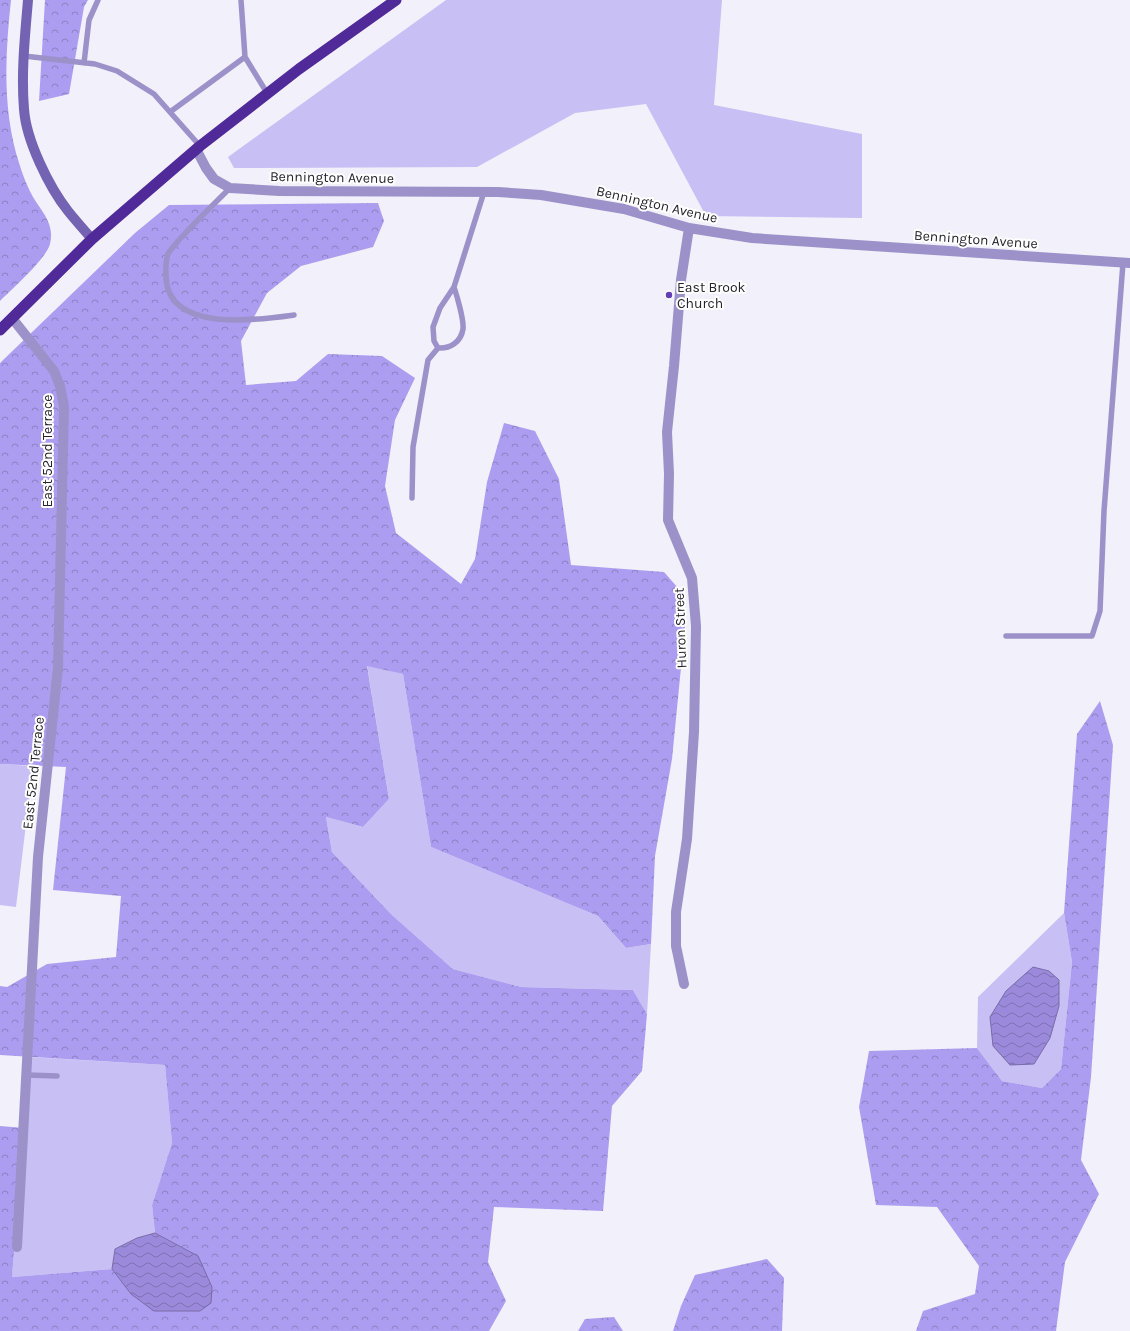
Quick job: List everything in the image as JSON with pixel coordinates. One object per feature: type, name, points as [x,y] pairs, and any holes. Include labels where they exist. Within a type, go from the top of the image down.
[{"type":"highway","points":[[0,330],[92,239],[198,147],[298,68],[396,0]]},
{"type":"main road","points":[[28,0],[23,76],[24,111],[32,144],[49,182],[68,211],[92,239]]},
{"type":"street","name":"Bennington Avenue","points":[[198,147],[206,168],[214,179],[230,188],[279,191],[484,192],[542,196],[624,209],[689,228],[752,238],[1126,263]]},
{"type":"street","name":"Huron Street","points":[[684,984],[676,946],[676,912],[687,838],[694,732],[696,626],[692,578],[668,520],[669,474],[667,432],[681,280],[689,228]]},
{"type":"street","name":"East 52nd Terrace","points":[[12,318],[54,371],[60,386],[64,407],[58,668],[38,857],[17,1247]]},
{"type":"lane","points":[[84,63],[89,20],[98,0]]},
{"type":"lane","points":[[241,0],[245,57],[267,93]]},
{"type":"lane","points":[[24,56],[95,64],[117,71],[154,94],[198,147]]},
{"type":"lane","points":[[170,112],[245,57]]},
{"type":"lane","points":[[230,188],[194,223],[168,254],[166,283],[172,299],[182,308],[198,315],[219,319],[256,320],[294,315]]},
{"type":"lane","points":[[438,348],[434,341],[433,327],[440,308],[454,288],[484,192]]},
{"type":"lane","points":[[1006,636],[1092,636],[1100,611],[1104,511],[1126,263]]},
{"type":"lane","points":[[438,348],[447,349],[458,342],[463,328],[459,303],[454,288]]},
{"type":"lane","points":[[412,498],[414,447],[428,360],[438,348]]},
{"type":"lane","points":[[26,1075],[57,1076]]},
{"type":"shaded area","points":[[446,0],[722,0],[714,105],[862,134],[862,218],[706,216],[646,104],[575,113],[477,167],[234,168],[228,157]]},
{"type":"shaded area","points":[[367,665],[403,674],[431,847],[598,916],[626,948],[651,944],[647,1014],[633,990],[521,987],[453,969],[392,915],[332,852],[326,817],[363,827],[389,799]]},
{"type":"shaded area","points":[[0,764],[33,766],[16,907],[0,905]]},
{"type":"shaded area","points":[[1064,913],[1072,962],[1061,1069],[1042,1088],[1002,1081],[977,1048],[978,997]]},
{"type":"shaded area","points":[[29,1057],[165,1065],[172,1143],[152,1205],[155,1233],[137,1238],[115,1249],[112,1269],[12,1277]]},
{"type":"green space","points":[[0,0],[11,0],[7,42],[6,84],[10,125],[14,146],[27,186],[47,219],[51,230],[51,237],[50,244],[42,258],[0,301]]},
{"type":"green space","points":[[45,0],[88,0],[84,7],[69,94],[39,101]]},
{"type":"green space","points":[[378,203],[384,221],[373,247],[301,266],[267,293],[241,341],[246,385],[296,381],[328,354],[382,356],[415,378],[395,420],[385,486],[396,533],[461,584],[475,559],[487,482],[504,423],[535,431],[559,479],[571,565],[664,572],[678,588],[685,627],[672,759],[655,856],[651,944],[626,948],[598,916],[431,847],[403,674],[367,666],[389,799],[363,827],[326,817],[332,852],[392,915],[453,969],[521,987],[633,990],[647,1014],[642,1071],[612,1106],[603,1211],[494,1207],[488,1262],[506,1301],[489,1331],[0,1331],[0,1126],[24,1128],[12,1277],[112,1269],[131,1294],[198,1256],[155,1233],[152,1205],[172,1143],[165,1065],[0,1055],[0,986],[7,987],[47,964],[116,957],[121,896],[53,890],[66,767],[0,764],[0,363],[135,233],[169,205]]},
{"type":"green space","points":[[1100,701],[1113,745],[1091,1077],[1081,1160],[1099,1194],[1065,1262],[1056,1331],[916,1331],[923,1311],[975,1294],[979,1266],[937,1207],[876,1205],[859,1107],[869,1051],[977,1048],[1002,1081],[1042,1088],[1061,1069],[1072,962],[1064,913],[1077,734]]},
{"type":"green space","points":[[767,1259],[784,1278],[782,1331],[673,1331],[681,1306],[695,1275]]},
{"type":"green space","points":[[614,1317],[623,1331],[578,1331],[585,1319]]},
{"type":"water","points":[[1033,967],[1049,971],[1059,980],[1059,1006],[1050,1038],[1034,1064],[1010,1065],[993,1046],[990,1017],[1006,991]]},
{"type":"water","points":[[155,1233],[198,1256],[212,1287],[211,1303],[200,1311],[154,1311],[131,1294],[112,1269],[115,1249],[137,1238]]},
{"type":"place","name":"East Brook Church","points":[[669,295]]}]
